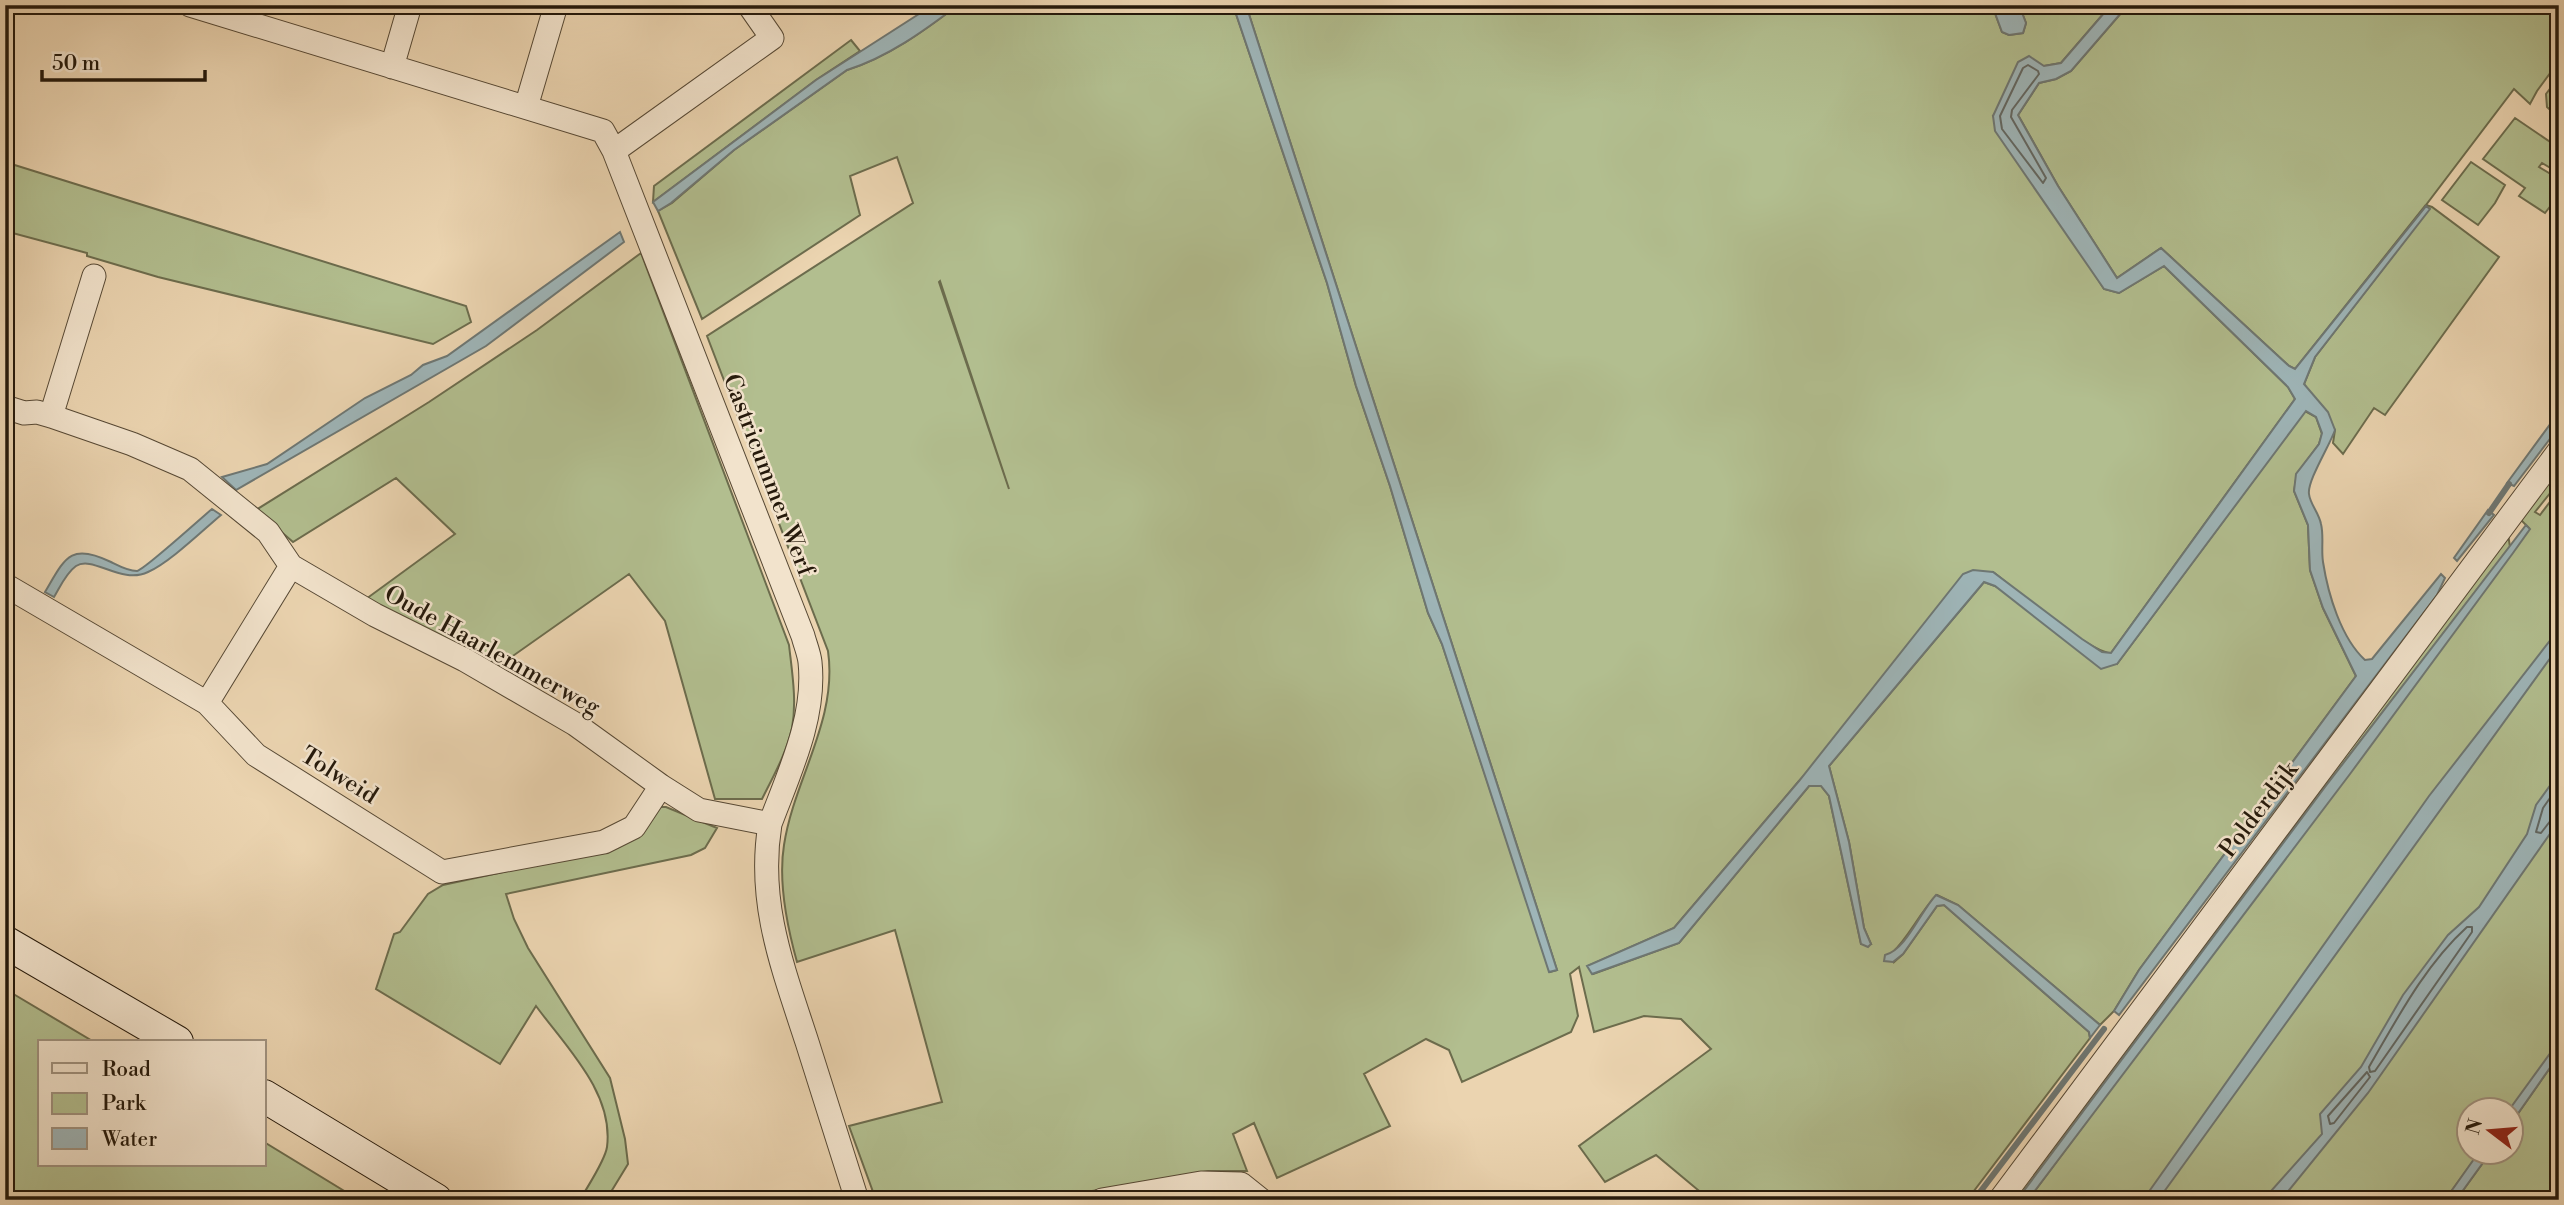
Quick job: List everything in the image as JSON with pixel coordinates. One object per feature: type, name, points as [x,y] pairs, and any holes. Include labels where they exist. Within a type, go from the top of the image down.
[{"type":"main road","points":[[5,942],[174,1040]]},
{"type":"main road","points":[[266,1097],[436,1200]]},
{"type":"street","name":"Castricummer Werf","points":[[190,5],[603,131],[614,150],[803,636],[810,662],[809,704],[798,751],[770,824]]},
{"type":"street","points":[[392,66],[410,5]]},
{"type":"street","points":[[526,107],[556,5]]},
{"type":"street","points":[[614,150],[772,38],[749,5]]},
{"type":"street","points":[[51,416],[94,276]]},
{"type":"street","name":"Oude Haarlemmerweg","points":[[5,407],[24,413],[37,412],[51,416],[132,444],[190,469],[268,532],[291,566],[575,723],[661,786],[699,810],[770,824]]},
{"type":"street","name":"Polderdijk","points":[[2000,1200],[2559,451]]},
{"type":"street","points":[[207,703],[291,566]]},
{"type":"street","name":"Tolweid","points":[[5,585],[207,703],[256,755],[442,873],[604,842],[634,827],[661,786]]},
{"type":"street","points":[[770,824],[765,872],[771,920],[786,976],[857,1200]]},
{"type":"street","points":[[1102,1200],[1201,1183],[1241,1184],[1261,1200]]},
{"type":"green space","points":[[958,5],[1233,5],[1327,283],[1356,386],[1390,486],[1428,613],[1442,644],[1550,972],[1557,970],[1246,5],[1992,5],[2002,32],[2009,35],[2023,33],[2026,23],[2019,5],[2111,5],[2061,63],[2044,66],[1993,116],[2104,289],[2119,293],[2164,266],[2288,387],[2295,399],[2111,653],[2100,650],[2069,631],[1993,572],[1799,781],[1674,928],[1588,966],[1593,974],[1679,943],[1809,786],[1821,786],[1829,796],[1861,944],[1871,944],[1864,928],[1849,842],[1829,766],[1984,582],[1995,586],[2117,664],[2305,411],[2316,417],[2322,434],[2319,444],[2297,474],[2294,491],[2308,525],[2310,570],[2323,608],[2356,676],[2139,970],[2114,1011],[2100,1025],[1958,905],[1937,895],[1892,953],[1894,962],[1903,954],[1937,906],[1944,905],[2089,1032],[2090,1038],[1967,1200],[1678,1200],[1698,1190],[1656,1155],[1605,1182],[1579,1146],[1711,1049],[1681,1019],[1644,1016],[1594,1032],[1579,967],[1570,974],[1578,1016],[1571,1032],[1462,1082],[1449,1050],[1426,1039],[1364,1074],[1390,1126],[1277,1178],[1254,1123],[1233,1134],[1247,1171],[1208,1171],[1040,1200],[876,1200],[849,1126],[942,1102],[895,930],[797,962],[784,904],[782,859],[789,821],[827,701],[828,651],[707,336],[913,203],[897,157],[850,176],[860,215],[702,319],[658,211],[672,203],[734,150],[847,70],[891,51]],"holes":[[[940,281],[1009,489],[939,282]]]},
{"type":"green space","points":[[2128,5],[2559,5],[2559,61],[2530,104],[2514,89],[2426,205],[2499,257],[2385,415],[2374,408],[2343,454],[2333,443],[2335,430],[2304,384],[2315,357],[2429,209],[2425,206],[2295,369],[2161,248],[2117,278],[2058,186],[2018,115],[2039,83],[2056,79],[2071,71]]},
{"type":"green space","points":[[851,40],[860,51],[816,80],[653,202],[654,186]]},
{"type":"green space","points":[[2559,77],[2559,118],[2547,107],[2546,94]]},
{"type":"green space","points":[[2515,118],[2559,148],[2559,173],[2542,163],[2539,167],[2559,179],[2559,195],[2545,213],[2519,196],[2525,188],[2483,159]]},
{"type":"green space","points":[[5,162],[466,306],[471,322],[433,344],[158,277],[87,256],[87,253],[5,231]]},
{"type":"green space","points":[[2471,162],[2505,185],[2478,225],[2442,200]]},
{"type":"green space","points":[[641,253],[789,645],[794,697],[792,728],[783,755],[762,799],[715,799],[665,621],[629,574],[500,665],[366,599],[455,534],[396,478],[293,542],[256,510],[429,402],[537,330]]},
{"type":"green space","points":[[2559,464],[2559,482],[2535,512],[2540,515],[2559,490],[2559,1042],[2520,1096],[2456,1096],[2456,1166],[2470,1166],[2445,1200],[2028,1200],[2529,528],[2519,518]]},
{"type":"green space","points":[[2508,534],[2510,547],[2325,787],[2017,1200],[2005,1200]]},
{"type":"green space","points":[[656,807],[666,807],[717,828],[705,848],[691,855],[506,894],[528,948],[610,1078],[625,1139],[628,1164],[606,1200],[580,1200],[606,1153],[607,1127],[603,1108],[596,1089],[585,1072],[536,1006],[500,1064],[376,989],[394,934],[400,932],[428,894],[443,885],[619,847],[639,833]]},
{"type":"green space","points":[[5,989],[91,1040],[38,1040],[38,1166],[266,1166],[266,1143],[359,1200],[5,1200]]},
{"type":"green space","points":[[2559,1055],[2559,1200],[2456,1200],[2481,1166],[2526,1166],[2526,1102]]},
{"type":"water","points":[[933,5],[958,5],[891,51],[847,70],[734,150],[658,211],[653,202],[816,80]]},
{"type":"water","points":[[1233,5],[1246,5],[1557,970],[1549,972],[1442,644],[1428,613],[1390,486],[1356,386],[1327,283]]},
{"type":"water","points":[[1992,5],[2019,5],[2026,23],[2023,33],[2009,35],[2002,32]]},
{"type":"water","points":[[2111,5],[2128,5],[2071,71],[2056,79],[2039,83],[2018,115],[2058,186],[2117,278],[2161,248],[2295,369],[2426,206],[2430,209],[2315,357],[2304,384],[2328,412],[2335,430],[2309,488],[2309,494],[2321,524],[2323,562],[2328,588],[2349,640],[2365,660],[2372,659],[2441,574],[2445,578],[2437,595],[2119,1015],[2114,1011],[2139,970],[2356,676],[2323,608],[2310,570],[2308,525],[2294,491],[2296,474],[2319,444],[2322,433],[2316,417],[2306,411],[2117,664],[2101,669],[1995,586],[1984,582],[1829,766],[1849,842],[1864,928],[1871,944],[1868,947],[1861,944],[1829,796],[1821,786],[1809,786],[1679,943],[1592,974],[1587,966],[1674,928],[1799,781],[1963,574],[1973,570],[1993,572],[2082,639],[2102,652],[2111,653],[2295,399],[2288,387],[2164,266],[2119,293],[2104,289],[1995,131],[1993,116],[2018,62],[2029,56],[2044,66],[2061,63]]},
{"type":"water","points":[[620,232],[624,242],[486,346],[236,490],[222,477],[267,464],[365,398],[411,375],[423,365],[447,356]]},
{"type":"water","points":[[2559,412],[2559,427],[2514,486],[2507,483]]},
{"type":"water","points":[[212,509],[221,515],[175,554],[148,572],[128,575],[83,564],[69,572],[54,597],[45,592],[64,562],[77,554],[97,556],[137,571]]},
{"type":"water","points":[[2488,510],[2494,515],[2457,561],[2454,558]]},
{"type":"water","points":[[2526,525],[2530,529],[2350,774],[2028,1200],[2017,1200],[2325,787]]},
{"type":"water","points":[[2559,629],[2559,646],[2158,1200],[2143,1200],[2429,796]]},
{"type":"water","points":[[2559,773],[2559,821],[2368,1093],[2281,1200],[2263,1200],[2322,1134],[2320,1114],[2361,1067],[2403,995],[2448,935],[2479,907],[2527,834],[2536,805]]},
{"type":"water","points":[[1936,895],[1958,905],[2100,1025],[2090,1038],[2089,1032],[1944,905],[1937,906],[1903,954],[1893,962],[1884,961],[1885,955],[1900,946]]},
{"type":"water","points":[[2559,1041],[2559,1055],[2526,1102],[2526,1096],[2519,1096]]},
{"type":"water","points":[[2469,1166],[2481,1166],[2456,1200],[2445,1200]]},
{"type":"waterway","points":[[2489,513],[2509,484]]},
{"type":"waterway","points":[[1974,1200],[2104,1029]]}]
